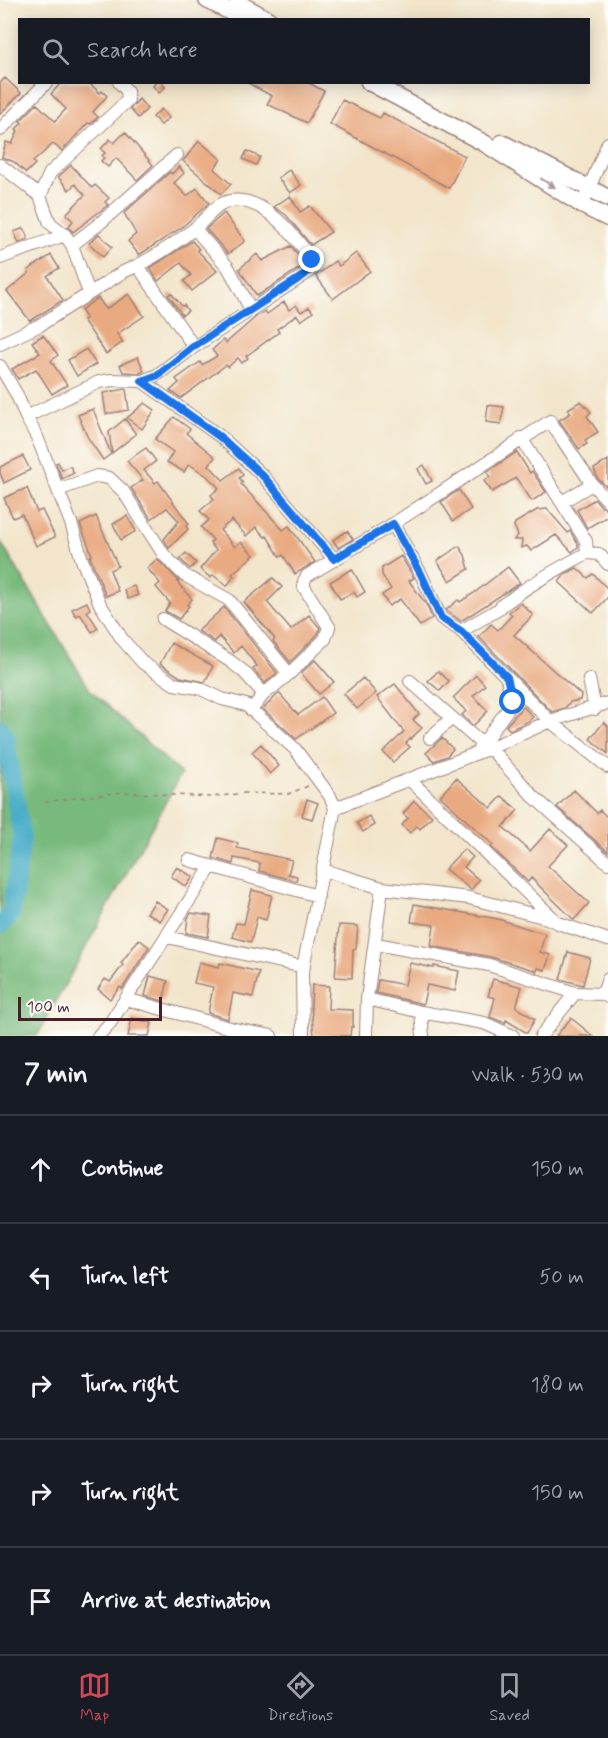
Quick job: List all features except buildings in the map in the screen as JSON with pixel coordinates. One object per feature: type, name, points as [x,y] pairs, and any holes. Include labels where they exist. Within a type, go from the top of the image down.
[{"type":"main road","points":[[207,0],[243,18]]},
{"type":"main road","points":[[231,0],[265,18]]},
{"type":"main road","points":[[373,84],[484,143],[582,205],[608,218]]},
{"type":"main road","points":[[390,84],[608,198]]},
{"type":"street","points":[[0,130],[45,84]]},
{"type":"street","points":[[40,196],[50,173],[128,100],[127,91],[121,84]]},
{"type":"street","points":[[582,205],[608,143]]},
{"type":"street","points":[[0,258],[68,240],[99,224],[177,154]]},
{"type":"street","points":[[0,165],[40,196],[50,223],[68,240],[90,293]]},
{"type":"street","points":[[0,344],[40,325],[123,272],[138,266],[195,229],[223,203],[231,200],[246,202],[266,210],[287,229],[312,260],[313,265],[309,272],[194,346],[158,375],[142,381],[99,382],[26,417]]},
{"type":"street","points":[[195,229],[228,267],[250,309]]},
{"type":"street","points":[[138,266],[194,346]]},
{"type":"street","points":[[0,366],[37,437],[100,604],[122,639],[143,663],[174,684],[199,688],[222,699],[246,705],[295,749],[330,796],[334,808],[304,967],[303,1036]]},
{"type":"street","points":[[142,381],[220,437],[263,476],[334,559]]},
{"type":"street","points":[[251,710],[264,694],[289,674],[325,639],[328,633],[329,627],[304,587],[307,576],[393,524],[521,438],[550,421],[592,484],[607,499]]},
{"type":"street","points":[[521,438],[586,541],[587,553]]},
{"type":"street","points":[[58,490],[97,476],[109,478],[123,491],[164,555],[184,575],[229,600],[289,674]]},
{"type":"street","points":[[562,502],[592,484]]},
{"type":"street","points":[[393,524],[421,574],[441,618],[461,631],[550,721],[608,767]]},
{"type":"street","points":[[461,631],[498,609],[502,603],[512,599],[526,587],[587,553],[599,555],[608,564]]},
{"type":"street","points":[[163,619],[230,661],[244,672],[264,694]]},
{"type":"street","points":[[483,748],[513,702],[507,677]]},
{"type":"street","points":[[589,679],[595,709]]},
{"type":"street","points":[[410,681],[608,863]]},
{"type":"street","points":[[334,808],[550,721],[595,709],[608,703]]},
{"type":"street","points":[[430,738],[452,718]]},
{"type":"street","points":[[409,779],[558,923]]},
{"type":"street","points":[[189,860],[318,896]]},
{"type":"street","points":[[98,1036],[110,1023],[211,867]]},
{"type":"street","points":[[323,870],[382,888],[469,898],[547,918],[608,940]]},
{"type":"street","points":[[366,1036],[367,999],[382,888]]},
{"type":"street","points":[[167,937],[304,967]]},
{"type":"street","points":[[376,944],[489,965],[575,993],[606,996],[608,979]]},
{"type":"street","points":[[542,1036],[575,993]]},
{"type":"street","points":[[126,999],[234,1029],[272,1036]]},
{"type":"street","points":[[367,999],[484,1023],[513,1036]]},
{"type":"street","points":[[422,1012],[423,1036]]},
{"type":"street","points":[[484,1023],[485,1036]]},
{"type":"path","points":[[45,802],[123,792],[211,797],[245,793],[288,794],[320,780]]},
{"type":"green space","points":[[0,541],[90,690],[181,774],[37,1036],[0,1036]]},
{"type":"waterway","points":[[0,728],[5,735],[22,838],[11,914],[0,926]]},
{"type":"route","points":[[312,260],[313,265],[309,272],[194,346],[158,375],[142,381],[220,437],[263,476],[334,559],[393,524],[421,574],[441,618],[461,631],[507,677],[513,702]]}]
